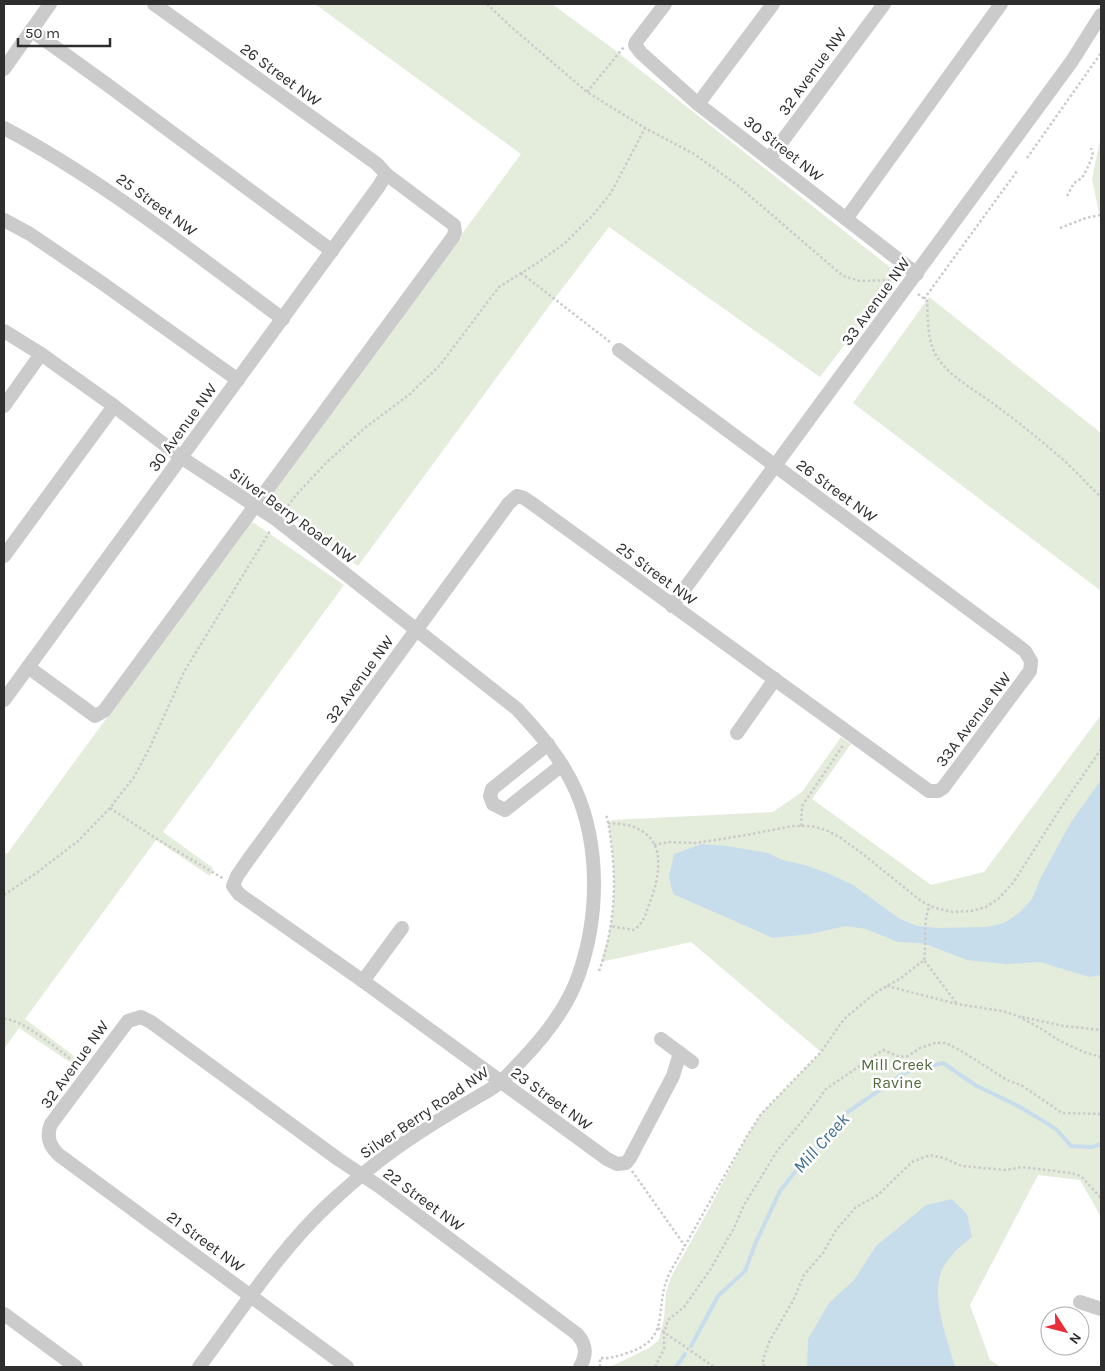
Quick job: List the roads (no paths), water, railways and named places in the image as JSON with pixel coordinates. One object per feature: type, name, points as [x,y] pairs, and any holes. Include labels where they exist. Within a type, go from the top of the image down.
[{"type":"street","points":[[4,69],[50,4]]},
{"type":"street","name":"26 Street NW","points":[[28,667],[95,716],[104,711],[455,232],[454,225],[386,174],[377,164],[154,4]]},
{"type":"street","name":"30 Street NW","points":[[665,4],[636,45],[640,53],[698,104],[917,274]]},
{"type":"street","points":[[698,104],[773,4]]},
{"type":"street","name":"32 Avenue NW","points":[[769,159],[884,4]]},
{"type":"street","points":[[846,218],[1001,4]]},
{"type":"street","name":"33 Avenue NW","points":[[672,606],[1072,61],[1101,15]]},
{"type":"street","points":[[31,30],[332,250]]},
{"type":"street","name":"25 Street NW","points":[[4,128],[43,148],[119,197],[282,319]]},
{"type":"street","name":"30 Avenue NW","points":[[4,700],[182,458],[386,174]]},
{"type":"street","points":[[4,220],[30,234],[94,277],[238,380]]},
{"type":"street","name":"Silver Berry Road NW","points":[[4,331],[41,354],[114,406],[182,458],[255,505],[416,631],[490,686],[517,709],[548,744],[562,766],[583,808],[588,826],[593,859],[593,902],[590,938],[579,975],[560,1012],[548,1030],[500,1082],[414,1136],[362,1175],[331,1202],[306,1228],[199,1367]]},
{"type":"street","name":"26 Street NW","points":[[619,350],[1025,651],[1031,661]]},
{"type":"street","points":[[4,406],[41,354]]},
{"type":"street","points":[[4,556],[114,406]]},
{"type":"street","name":"32 Avenue NW","points":[[233,884],[251,856],[509,503],[517,496]]},
{"type":"street","name":"25 Street NW","points":[[517,496],[530,502],[851,734],[925,790],[934,792]]},
{"type":"street","name":"33A Avenue NW","points":[[934,792],[943,788],[1030,671],[1031,661]]},
{"type":"street","points":[[737,733],[775,680]]},
{"type":"street","points":[[548,744],[492,789],[490,796],[493,804],[505,810],[562,766]]},
{"type":"street","name":"23 Street NW","points":[[233,884],[234,889],[239,894],[364,981],[500,1082],[607,1159],[617,1164],[626,1163],[673,1076],[680,1053]]},
{"type":"street","points":[[364,981],[402,928]]},
{"type":"street","name":"32 Avenue NW","points":[[48,1138],[51,1124],[88,1073],[123,1026],[128,1021],[137,1018]]},
{"type":"street","name":"22 Street NW","points":[[137,1018],[146,1019],[151,1022],[577,1334],[585,1348],[585,1358],[580,1367]]},
{"type":"street","points":[[661,1039],[692,1062]]},
{"type":"street","name":"21 Street NW","points":[[48,1138],[52,1148],[59,1155],[347,1367]]},
{"type":"street","points":[[1080,1302],[1101,1309]]},
{"type":"street","points":[[4,1314],[76,1367]]},
{"type":"water","points":[[1101,780],[1101,975],[1089,977],[1040,962],[1006,964],[967,960],[931,946],[920,943],[898,942],[866,929],[846,926],[810,934],[773,938],[673,894],[669,877],[674,854],[702,844],[727,846],[768,853],[782,860],[805,865],[830,874],[853,885],[900,919],[917,926],[937,928],[987,927],[1004,923],[1020,912],[1032,899],[1041,877],[1071,822]]},
{"type":"water","points":[[952,1199],[967,1214],[972,1237],[950,1257],[941,1272],[938,1283],[939,1307],[955,1367],[807,1367],[808,1339],[829,1303],[854,1280],[876,1246],[926,1205]]},
{"type":"waterway","name":"Mill Creek","points":[[691,1346],[718,1296],[745,1271],[756,1242],[780,1191],[802,1163],[832,1135],[839,1118],[906,1072],[943,1063],[975,1085],[1020,1107],[1056,1129],[1071,1146],[1092,1147],[1101,1144]]},
{"type":"waterway","name":"Mill Creek","points":[[676,1367],[685,1354]]},
{"type":"park label","name":"Mill Creek Ravine","points":[[897,1073]]}]
